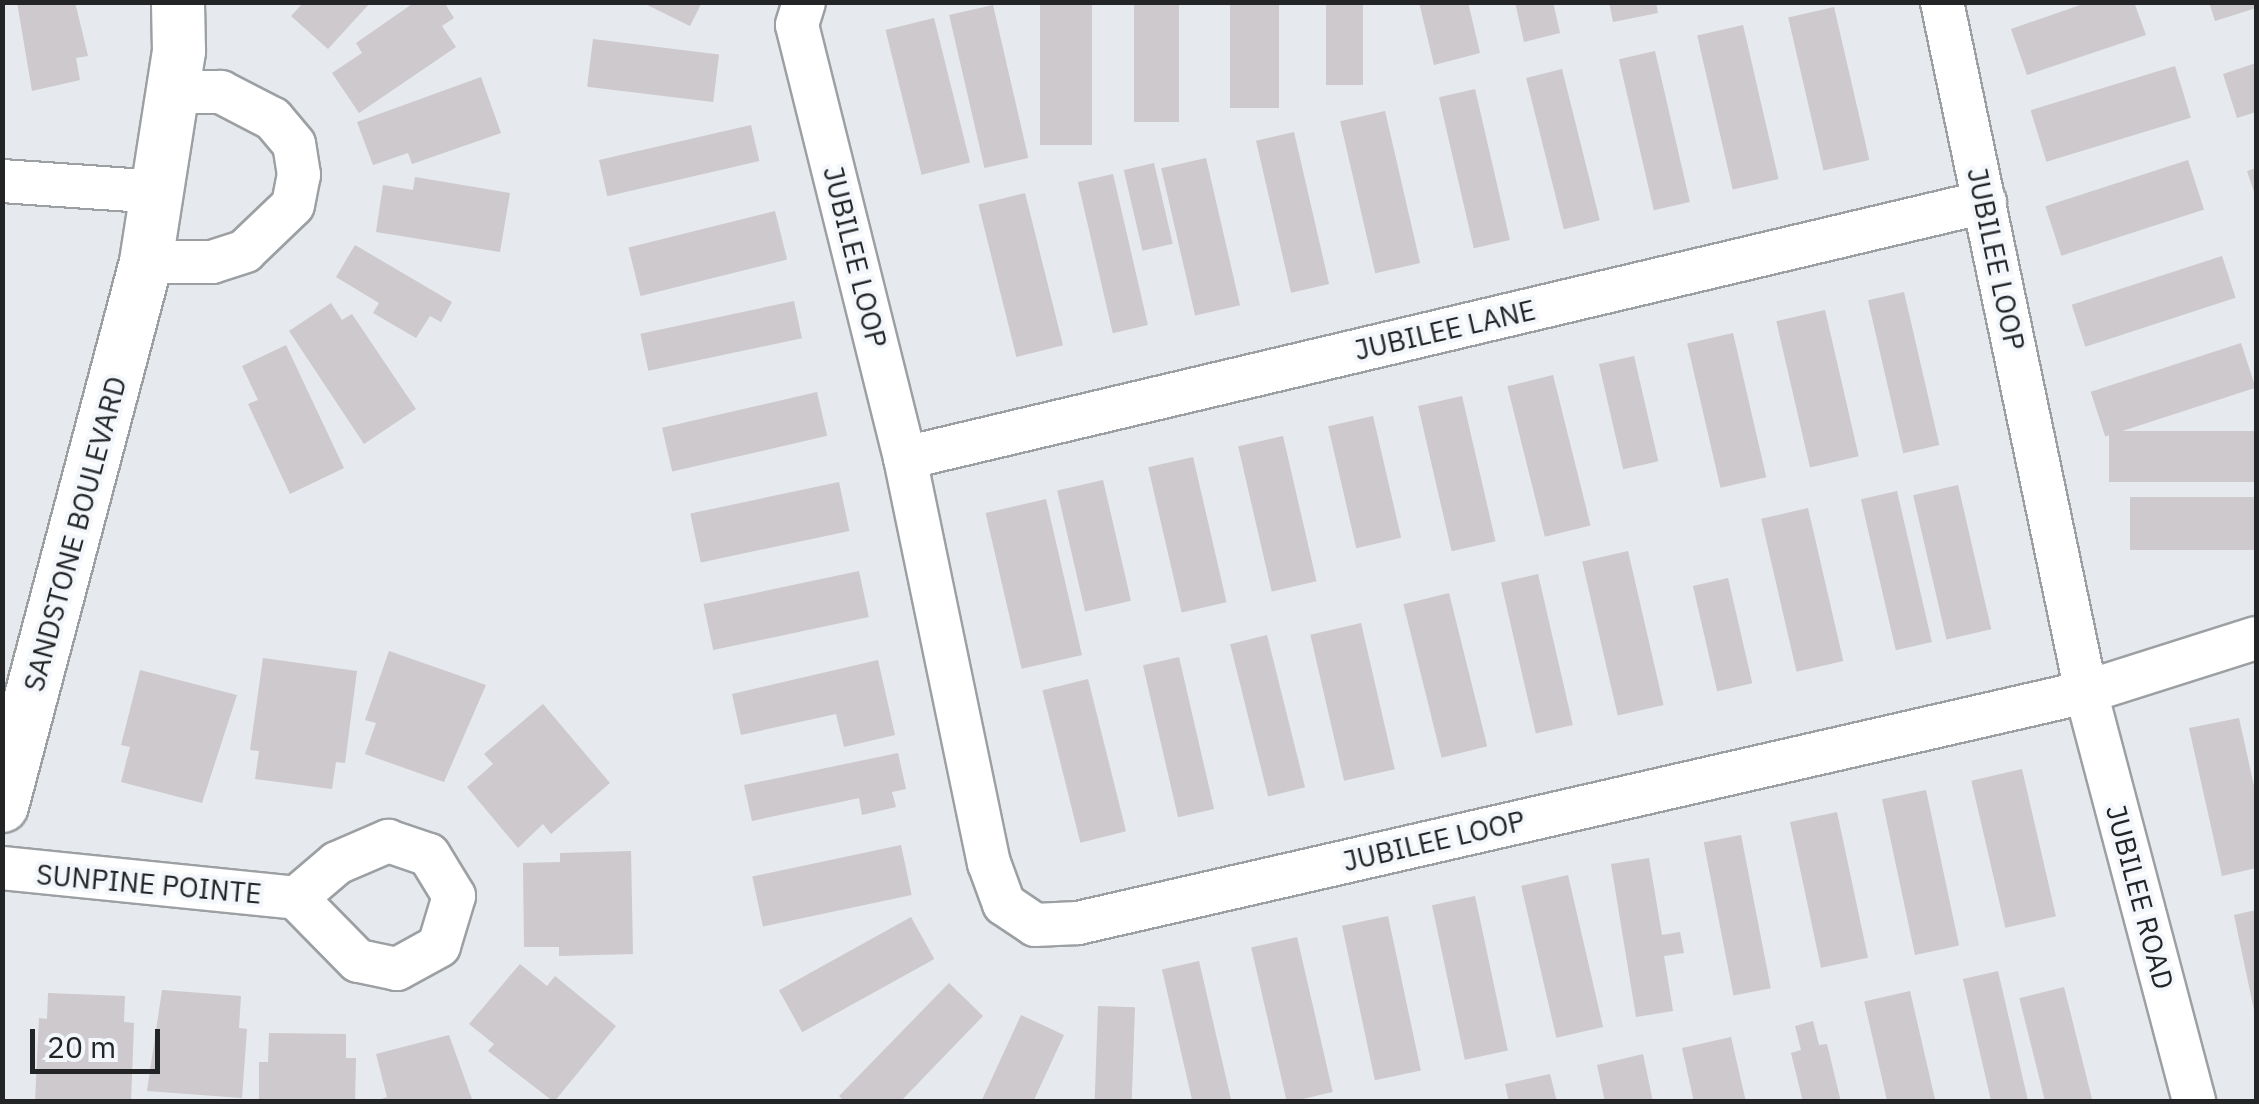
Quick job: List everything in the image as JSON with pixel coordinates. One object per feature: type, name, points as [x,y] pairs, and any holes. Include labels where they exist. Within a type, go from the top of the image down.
[{"type":"street","name":"SANDSTONE BOULEVARD","points":[[2,806],[146,262],[174,92],[178,2]]},
{"type":"street","name":"JUBILEE LOOP","points":[[804,2],[797,25],[905,458],[989,863],[1004,904],[1035,924],[1078,923],[2086,692],[1942,2]]},
{"type":"street","points":[[146,262],[212,262],[244,251],[293,205],[299,175],[294,144],[273,119],[221,92],[174,92]]},
{"type":"street","points":[[2,181],[159,192]]},
{"type":"street","name":"JUBILEE LANE","points":[[905,458],[1985,202]]},
{"type":"street","points":[[2086,692],[2256,638]]},
{"type":"street","name":"JUBILEE ROAD","points":[[2086,692],[2194,1102]]},
{"type":"street","name":"SUNPINE POINTE","points":[[2,868],[296,898]]},
{"type":"building","points":[[17,2],[75,2],[88,56],[76,58],[80,80],[32,91]]},
{"type":"building","points":[[415,2],[444,2],[454,18],[442,26],[456,47],[359,113],[332,73],[362,53],[356,43]]},
{"type":"building","points":[[641,2],[702,2],[690,26]]},
{"type":"building","points":[[1040,2],[1092,2],[1092,145],[1040,145]]},
{"type":"building","points":[[1134,2],[1179,2],[1179,122],[1134,122]]},
{"type":"building","points":[[1230,2],[1279,2],[1279,108],[1230,108]]},
{"type":"building","points":[[1326,2],[1363,2],[1363,85],[1326,85]]},
{"type":"building","points":[[1419,2],[1468,2],[1480,53],[1434,65]]},
{"type":"building","points":[[1515,2],[1553,2],[1560,33],[1524,42]]},
{"type":"building","points":[[1609,2],[1656,2],[1658,13],[1613,22]]},
{"type":"building","points":[[2089,2],[2134,2],[2146,35],[2027,75],[2011,29]]},
{"type":"building","points":[[2209,2],[2256,2],[2256,8],[2215,21]]},
{"type":"building","points":[[303,3],[370,3],[328,49],[291,16]]},
{"type":"building","points":[[993,5],[1028,158],[984,168],[949,15]]},
{"type":"building","points":[[1834,7],[1869,160],[1824,171],[1788,18]]},
{"type":"building","points":[[934,18],[970,163],[922,175],[885,30]]},
{"type":"building","points":[[1743,25],[1779,179],[1733,190],[1697,36]]},
{"type":"building","points":[[593,39],[719,54],[713,102],[587,87]]},
{"type":"building","points":[[1655,51],[1690,202],[1654,210],[1619,59]]},
{"type":"building","points":[[2256,63],[2256,112],[2237,118],[2223,74]]},
{"type":"building","points":[[2175,66],[2191,118],[2046,162],[2031,110]]},
{"type":"building","points":[[1562,69],[1600,220],[1564,229],[1526,78]]},
{"type":"building","points":[[481,77],[501,133],[412,164],[408,153],[373,165],[357,122]]},
{"type":"building","points":[[1475,89],[1510,240],[1474,248],[1439,97]]},
{"type":"building","points":[[1385,111],[1420,263],[1375,273],[1340,121]]},
{"type":"building","points":[[751,125],[759,161],[607,196],[599,160]]},
{"type":"building","points":[[1294,132],[1329,284],[1291,293],[1256,141]]},
{"type":"building","points":[[1206,158],[1240,305],[1195,315],[1161,168]]},
{"type":"building","points":[[2188,160],[2204,209],[2061,256],[2045,206]]},
{"type":"building","points":[[1154,163],[1173,244],[1142,251],[1124,170]]},
{"type":"building","points":[[2256,168],[2256,198],[2247,171]]},
{"type":"building","points":[[1113,174],[1148,325],[1113,333],[1078,182]]},
{"type":"building","points":[[415,177],[510,193],[500,252],[376,232],[383,185],[413,190]]},
{"type":"building","points":[[1025,193],[1063,345],[1016,357],[978,205]]},
{"type":"building","points":[[775,211],[787,260],[641,296],[628,248]]},
{"type":"building","points":[[355,245],[452,302],[441,322],[430,316],[416,338],[373,313],[379,303],[336,277]]},
{"type":"building","points":[[2222,256],[2236,298],[2085,347],[2072,305]]},
{"type":"building","points":[[1904,292],[1939,445],[1903,453],[1868,300]]},
{"type":"building","points":[[794,301],[802,338],[648,371],[640,334]]},
{"type":"building","points":[[331,303],[342,320],[352,314],[416,409],[364,444],[289,331]]},
{"type":"building","points":[[1825,310],[1859,456],[1810,467],[1776,321]]},
{"type":"building","points":[[1733,333],[1766,477],[1720,488],[1687,344]]},
{"type":"building","points":[[2241,343],[2256,388],[2105,437],[2091,392]]},
{"type":"building","points":[[286,345],[344,468],[290,494],[248,404],[258,400],[242,366]]},
{"type":"building","points":[[1634,356],[1658,461],[1623,469],[1599,364]]},
{"type":"building","points":[[1553,375],[1590,525],[1545,537],[1507,386]]},
{"type":"building","points":[[817,392],[827,436],[672,472],[662,428]]},
{"type":"building","points":[[1462,396],[1496,541],[1452,551],[1418,406]]},
{"type":"building","points":[[1373,416],[1401,538],[1356,548],[1328,426]]},
{"type":"building","points":[[2109,431],[2256,431],[2256,482],[2109,482]]},
{"type":"building","points":[[1283,436],[1317,581],[1272,592],[1238,446]]},
{"type":"building","points":[[1193,457],[1227,602],[1182,613],[1148,467]]},
{"type":"building","points":[[1103,480],[1131,601],[1085,611],[1057,491]]},
{"type":"building","points":[[839,482],[849,531],[701,563],[690,514]]},
{"type":"building","points":[[1958,485],[1991,629],[1946,640],[1913,495]]},
{"type":"building","points":[[1897,491],[1932,642],[1896,650],[1861,499]]},
{"type":"building","points":[[2130,497],[2256,497],[2256,550],[2130,550]]},
{"type":"building","points":[[1046,499],[1082,655],[1022,669],[986,513]]},
{"type":"building","points":[[1808,508],[1843,661],[1797,672],[1761,519]]},
{"type":"building","points":[[1628,551],[1664,705],[1618,716],[1582,562]]},
{"type":"building","points":[[859,571],[869,617],[713,650],[703,604]]},
{"type":"building","points":[[1538,574],[1573,725],[1536,734],[1501,583]]},
{"type":"building","points":[[1728,578],[1752,683],[1717,691],[1693,586]]},
{"type":"building","points":[[1449,593],[1487,746],[1442,758],[1403,604]]},
{"type":"building","points":[[1361,623],[1395,769],[1344,781],[1310,635]]},
{"type":"building","points":[[1267,635],[1305,787],[1268,797],[1230,644]]},
{"type":"building","points":[[389,651],[486,685],[444,782],[365,754],[376,723],[365,720]]},
{"type":"building","points":[[1179,657],[1214,809],[1178,817],[1143,665]]},
{"type":"building","points":[[263,658],[357,671],[345,763],[336,762],[332,789],[255,779],[259,751],[250,750]]},
{"type":"building","points":[[878,660],[895,735],[844,747],[836,714],[741,735],[732,694]]},
{"type":"building","points":[[140,670],[237,695],[202,803],[121,782],[130,747],[121,745]]},
{"type":"building","points":[[1088,679],[1126,831],[1080,843],[1042,690]]},
{"type":"building","points":[[543,704],[610,783],[551,834],[543,824],[518,848],[467,787],[493,764],[484,754]]},
{"type":"building","points":[[2239,718],[2256,795],[2256,868],[2222,876],[2189,728]]},
{"type":"building","points":[[898,753],[906,789],[892,792],[896,807],[862,815],[859,798],[752,821],[744,785]]},
{"type":"building","points":[[2022,769],[2056,916],[2005,928],[1971,781]]},
{"type":"building","points":[[1926,790],[1959,946],[1915,955],[1882,799]]},
{"type":"building","points":[[1837,812],[1868,958],[1821,968],[1790,822]]},
{"type":"building","points":[[1741,835],[1771,988],[1733,995],[1704,842]]},
{"type":"building","points":[[901,845],[912,895],[763,926],[752,877]]},
{"type":"building","points":[[631,851],[633,954],[559,956],[559,947],[524,947],[523,863],[560,862],[560,853]]},
{"type":"building","points":[[1649,858],[1662,935],[1680,932],[1684,953],[1664,956],[1673,1011],[1636,1017],[1611,864]]},
{"type":"building","points":[[1568,875],[1603,1027],[1556,1038],[1521,886]]},
{"type":"building","points":[[1475,896],[1508,1051],[1465,1060],[1432,905]]},
{"type":"building","points":[[2256,910],[2256,1015],[2255,1015],[2234,915]]},
{"type":"building","points":[[1388,916],[1421,1071],[1375,1080],[1342,926]]},
{"type":"building","points":[[911,917],[934,959],[802,1032],[779,990]]},
{"type":"building","points":[[1297,937],[1333,1092],[1287,1102],[1251,948]]},
{"type":"building","points":[[1199,961],[1232,1102],[1193,1102],[1162,970]]},
{"type":"building","points":[[520,964],[547,986],[555,976],[616,1026],[554,1102],[488,1051],[494,1044],[469,1024]]},
{"type":"building","points":[[1998,971],[2028,1102],[1991,1102],[1963,979]]},
{"type":"building","points":[[949,983],[983,1016],[900,1102],[845,1102],[839,1096]]},
{"type":"building","points":[[2064,987],[2093,1101],[2045,1102],[2019,998]]},
{"type":"building","points":[[162,990],[241,996],[239,1028],[247,1029],[242,1098],[147,1091]]},
{"type":"building","points":[[1910,991],[1936,1102],[1887,1102],[1864,1002]]},
{"type":"building","points":[[48,993],[125,996],[124,1022],[134,1023],[131,1102],[35,1102],[39,1018],[47,1019]]},
{"type":"building","points":[[1098,1006],[1135,1007],[1132,1102],[1095,1102]]},
{"type":"building","points":[[1021,1015],[1064,1035],[1033,1102],[981,1102]]},
{"type":"building","points":[[1813,1021],[1819,1045],[1827,1044],[1841,1102],[1803,1102],[1791,1053],[1801,1050],[1795,1026]]},
{"type":"building","points":[[269,1033],[346,1034],[346,1058],[356,1058],[355,1102],[259,1102],[259,1062],[268,1062]]},
{"type":"building","points":[[449,1035],[473,1102],[372,1102],[387,1097],[376,1054]]},
{"type":"building","points":[[1731,1037],[1746,1102],[1694,1102],[1682,1048]]},
{"type":"building","points":[[1643,1054],[1653,1102],[1605,1102],[1597,1065]]},
{"type":"building","points":[[1550,1074],[1557,1102],[1509,1102],[1505,1084]]}]
